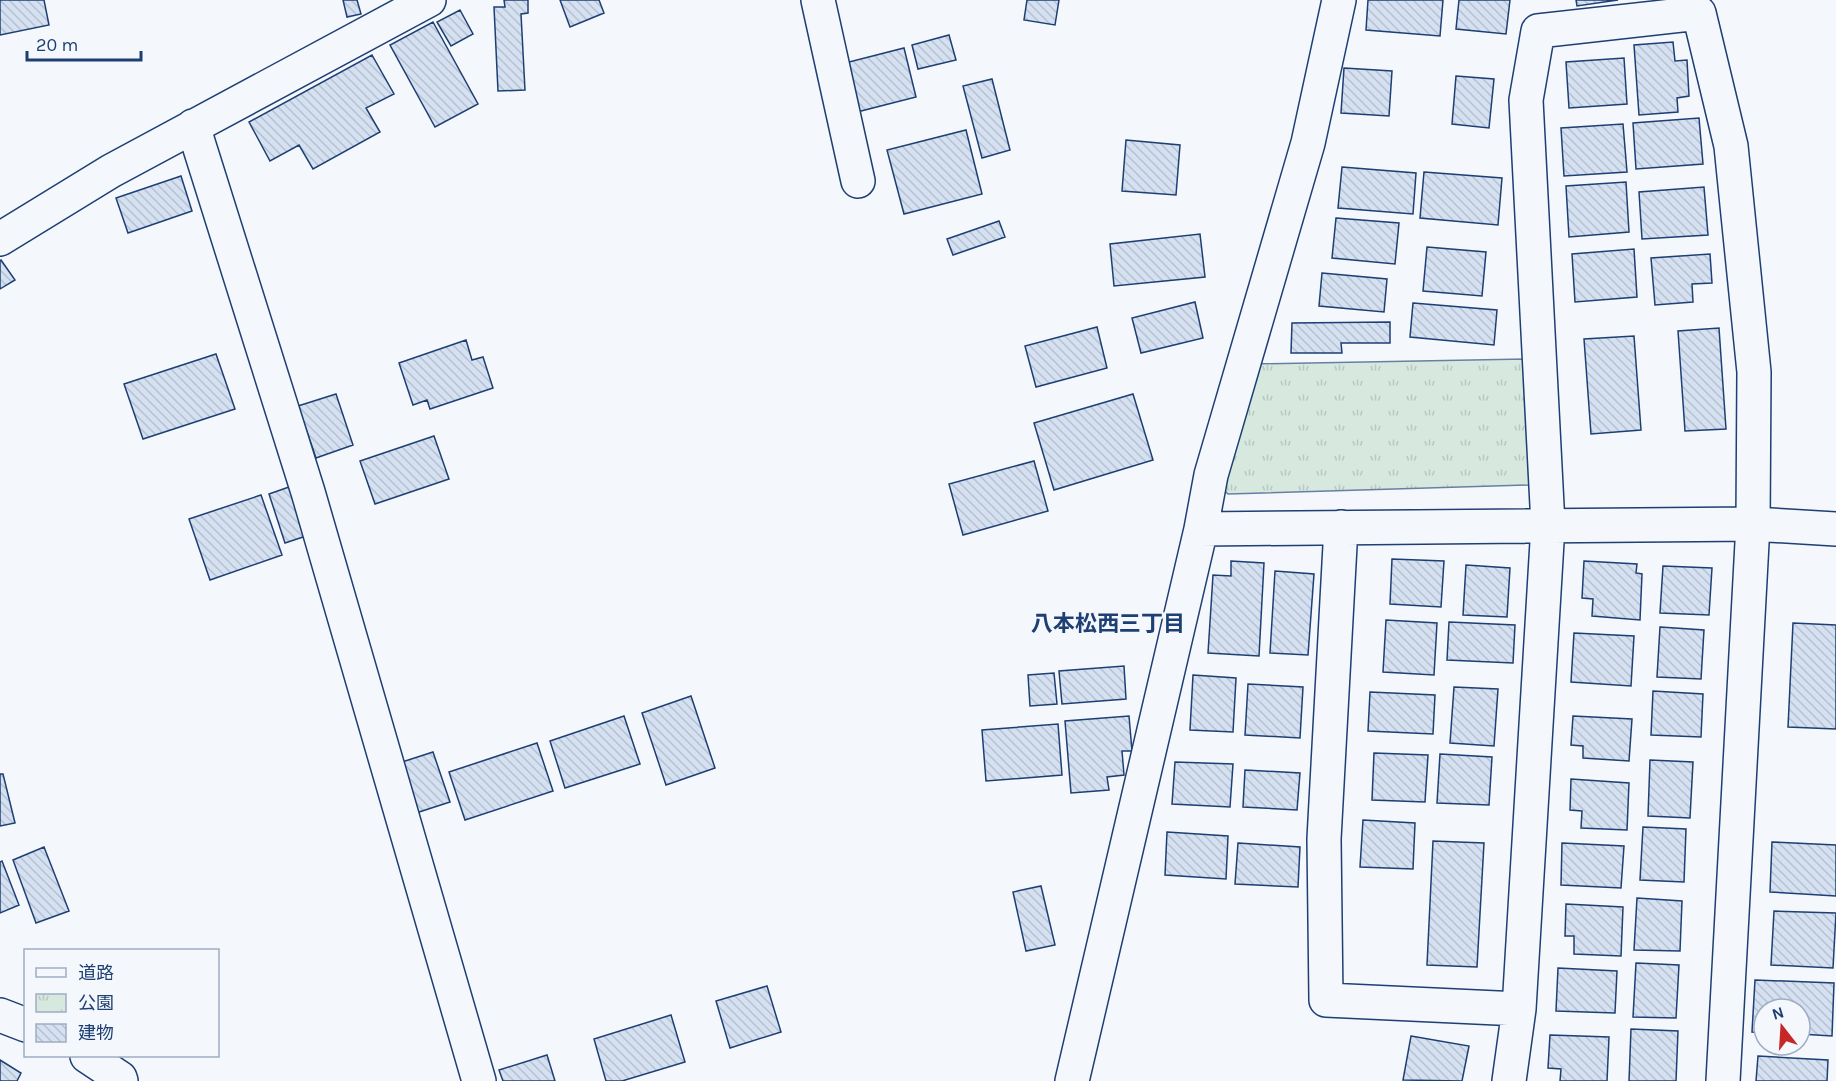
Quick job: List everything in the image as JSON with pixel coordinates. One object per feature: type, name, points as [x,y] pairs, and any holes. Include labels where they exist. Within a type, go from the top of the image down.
[{"type":"street","points":[[0,239],[111,171],[429,0]]},
{"type":"street","points":[[818,0],[858,181]]},
{"type":"street","points":[[1072,1081],[1201,529],[1211,475],[1308,143],[1338,0]]},
{"type":"street","points":[[1509,1081],[1519,1009],[1548,525],[1526,100],[1538,31],[1699,13],[1731,146],[1754,372],[1753,524],[1724,1081]]},
{"type":"street","points":[[193,126],[308,492],[480,1081]]},
{"type":"street","points":[[1201,529],[1753,524],[1836,529]]},
{"type":"street","points":[[1341,527],[1324,839],[1326,1000],[1519,1009]]},
{"type":"street","points":[[0,1015],[24,1024]]},
{"type":"street","points":[[88,1057],[120,1078],[121,1081]]},
{"type":"green space","points":[[1525,359],[1529,485],[1228,494],[1219,485],[1251,364]]},
{"type":"building","points":[[0,0],[44,0],[49,25],[0,35]]},
{"type":"building","points":[[343,0],[357,0],[361,14],[347,17]]},
{"type":"building","points":[[504,0],[528,0],[528,13],[521,14],[525,90],[498,91],[494,7],[505,7]]},
{"type":"building","points":[[560,0],[599,0],[604,13],[570,27]]},
{"type":"building","points":[[1027,0],[1059,0],[1055,25],[1024,20]]},
{"type":"building","points":[[1368,0],[1443,0],[1440,36],[1366,30]]},
{"type":"building","points":[[1459,0],[1510,0],[1506,34],[1456,29]]},
{"type":"building","points":[[1576,0],[1618,0],[1577,6]]},
{"type":"building","points":[[460,10],[473,34],[451,46],[437,22]]},
{"type":"building","points":[[433,22],[478,104],[435,127],[390,45]]},
{"type":"building","points":[[949,35],[956,60],[918,69],[912,45]]},
{"type":"building","points":[[1673,42],[1675,61],[1687,60],[1689,96],[1677,98],[1678,112],[1639,115],[1634,45]]},
{"type":"building","points":[[904,48],[916,97],[857,112],[845,63]]},
{"type":"building","points":[[372,55],[394,94],[366,108],[380,132],[313,169],[299,145],[270,161],[249,122]]},
{"type":"building","points":[[1624,58],[1627,104],[1569,108],[1566,62]]},
{"type":"building","points":[[1344,68],[1392,71],[1389,116],[1341,113]]},
{"type":"building","points":[[1456,76],[1494,79],[1489,128],[1452,124]]},
{"type":"building","points":[[992,79],[1010,150],[982,158],[963,86]]},
{"type":"building","points":[[1699,118],[1703,164],[1636,169],[1633,123]]},
{"type":"building","points":[[1623,124],[1627,172],[1564,176],[1561,128]]},
{"type":"building","points":[[966,130],[982,194],[904,214],[887,150]]},
{"type":"building","points":[[1126,140],[1180,145],[1176,195],[1122,191]]},
{"type":"building","points":[[1342,167],[1416,173],[1413,214],[1338,208]]},
{"type":"building","points":[[1424,172],[1502,178],[1498,225],[1420,218]]},
{"type":"building","points":[[181,176],[192,211],[128,233],[116,198]]},
{"type":"building","points":[[1626,182],[1629,232],[1569,237],[1566,186]]},
{"type":"building","points":[[1704,187],[1708,235],[1642,239],[1639,192]]},
{"type":"building","points":[[1336,218],[1399,223],[1395,264],[1332,258]]},
{"type":"building","points":[[999,221],[1005,237],[953,255],[947,239]]},
{"type":"building","points":[[1200,234],[1205,277],[1114,286],[1110,244]]},
{"type":"building","points":[[1427,247],[1486,252],[1482,296],[1423,291]]},
{"type":"building","points":[[1634,249],[1637,297],[1575,302],[1572,254]]},
{"type":"building","points":[[1710,254],[1712,283],[1692,284],[1693,302],[1655,305],[1651,258]]},
{"type":"building","points":[[0,261],[15,280],[0,289]]},
{"type":"building","points":[[1322,273],[1387,279],[1384,312],[1319,306]]},
{"type":"building","points":[[1195,302],[1203,338],[1141,353],[1132,318]]},
{"type":"building","points":[[1413,303],[1497,310],[1494,345],[1410,337]]},
{"type":"building","points":[[1390,322],[1390,343],[1341,343],[1342,353],[1291,353],[1292,323]]},
{"type":"building","points":[[1097,327],[1107,368],[1036,387],[1025,346]]},
{"type":"building","points":[[1719,328],[1726,429],[1685,431],[1678,331]]},
{"type":"building","points":[[1634,336],[1641,430],[1591,434],[1584,339]]},
{"type":"building","points":[[466,340],[472,360],[483,357],[493,388],[430,409],[427,400],[413,405],[399,363]]},
{"type":"building","points":[[216,354],[235,409],[143,439],[124,384]]},
{"type":"building","points":[[336,394],[353,445],[316,458],[298,406]]},
{"type":"building","points":[[1133,394],[1153,460],[1054,490],[1034,423]]},
{"type":"building","points":[[434,436],[449,479],[375,504],[360,461]]},
{"type":"building","points":[[1034,461],[1048,511],[963,535],[949,484]]},
{"type":"building","points":[[289,487],[306,536],[285,543],[269,494]]},
{"type":"building","points":[[261,495],[282,555],[210,580],[189,519]]},
{"type":"building","points":[[1392,559],[1444,561],[1441,607],[1390,604]]},
{"type":"building","points":[[1231,561],[1264,563],[1259,656],[1208,653],[1213,575],[1231,576]]},
{"type":"building","points":[[1584,561],[1637,564],[1636,573],[1642,574],[1640,620],[1592,616],[1593,599],[1582,598]]},
{"type":"building","points":[[1466,565],[1510,568],[1507,617],[1463,615]]},
{"type":"building","points":[[1663,566],[1712,568],[1709,615],[1660,613]]},
{"type":"building","points":[[1275,571],[1314,574],[1308,655],[1270,653]]},
{"type":"building","points":[[1386,620],[1437,623],[1434,675],[1383,672]]},
{"type":"building","points":[[1449,622],[1515,625],[1513,663],[1447,660]]},
{"type":"building","points":[[1793,623],[1836,625],[1836,729],[1788,727]]},
{"type":"building","points":[[1660,627],[1704,630],[1701,679],[1657,677]]},
{"type":"building","points":[[1574,633],[1634,636],[1631,686],[1571,682]]},
{"type":"building","points":[[1124,666],[1126,699],[1062,704],[1059,671]]},
{"type":"building","points":[[1054,673],[1057,704],[1030,706],[1028,675]]},
{"type":"building","points":[[1193,675],[1236,678],[1233,732],[1190,730]]},
{"type":"building","points":[[1248,684],[1303,687],[1300,738],[1245,735]]},
{"type":"building","points":[[1454,687],[1498,689],[1494,746],[1450,743]]},
{"type":"building","points":[[1653,691],[1703,694],[1701,737],[1651,735]]},
{"type":"building","points":[[1370,692],[1435,695],[1433,734],[1368,731]]},
{"type":"building","points":[[691,696],[715,768],[666,785],[642,713]]},
{"type":"building","points":[[624,716],[640,764],[565,788],[550,741]]},
{"type":"building","points":[[1129,716],[1132,751],[1122,751],[1124,775],[1107,777],[1109,790],[1071,793],[1065,721]]},
{"type":"building","points":[[1573,716],[1632,719],[1629,761],[1583,758],[1583,746],[1571,745]]},
{"type":"building","points":[[1058,724],[1062,775],[986,781],[982,730]]},
{"type":"building","points":[[537,743],[553,791],[465,820],[449,772]]},
{"type":"building","points":[[433,752],[450,802],[416,813],[399,763]]},
{"type":"building","points":[[1374,753],[1428,755],[1425,802],[1372,800]]},
{"type":"building","points":[[1440,754],[1492,757],[1489,805],[1437,803]]},
{"type":"building","points":[[1650,760],[1693,762],[1690,818],[1648,816]]},
{"type":"building","points":[[1175,762],[1233,764],[1230,807],[1172,804]]},
{"type":"building","points":[[1245,770],[1300,773],[1297,810],[1243,807]]},
{"type":"building","points":[[0,774],[3,774],[15,823],[0,826]]},
{"type":"building","points":[[1571,779],[1629,783],[1627,830],[1581,828],[1582,811],[1570,810]]},
{"type":"building","points":[[1363,820],[1415,823],[1413,869],[1360,867]]},
{"type":"building","points":[[1643,827],[1686,829],[1684,882],[1640,880]]},
{"type":"building","points":[[1167,832],[1228,836],[1226,879],[1165,875]]},
{"type":"building","points":[[1433,841],[1484,843],[1477,967],[1427,965]]},
{"type":"building","points":[[1772,842],[1836,845],[1836,896],[1770,892]]},
{"type":"building","points":[[1238,843],[1300,847],[1298,887],[1235,884]]},
{"type":"building","points":[[1562,843],[1624,846],[1621,888],[1561,885]]},
{"type":"building","points":[[44,847],[69,911],[36,923],[13,860]]},
{"type":"building","points":[[2,861],[19,905],[0,913],[0,862]]},
{"type":"building","points":[[1041,886],[1055,945],[1026,951],[1013,892]]},
{"type":"building","points":[[1637,898],[1682,901],[1680,951],[1634,950]]},
{"type":"building","points":[[1566,904],[1623,907],[1621,956],[1574,954],[1574,936],[1565,936]]},
{"type":"building","points":[[1774,911],[1836,913],[1833,968],[1771,965]]},
{"type":"building","points":[[1636,963],[1679,965],[1676,1018],[1633,1017]]},
{"type":"building","points":[[1558,968],[1617,971],[1615,1013],[1556,1011]]},
{"type":"building","points":[[1755,980],[1834,983],[1832,1036],[1812,1035],[1812,997],[1754,997]]},
{"type":"building","points":[[767,986],[781,1032],[730,1048],[716,1001]]},
{"type":"building","points":[[671,1015],[685,1062],[622,1081],[606,1081],[594,1039]]},
{"type":"building","points":[[1631,1029],[1678,1031],[1676,1081],[1629,1081]]},
{"type":"building","points":[[1550,1035],[1609,1037],[1607,1081],[1560,1081],[1561,1069],[1548,1068]]},
{"type":"building","points":[[1411,1036],[1469,1046],[1462,1081],[1403,1080]]},
{"type":"building","points":[[547,1055],[555,1081],[503,1081],[499,1070]]},
{"type":"building","points":[[1758,1057],[1828,1060],[1827,1081],[1756,1081]]},
{"type":"building","points":[[0,1060],[21,1073],[17,1081],[0,1081]]},
{"type":"district","name":"八本松西三丁目","points":[[1108,623]]}]
